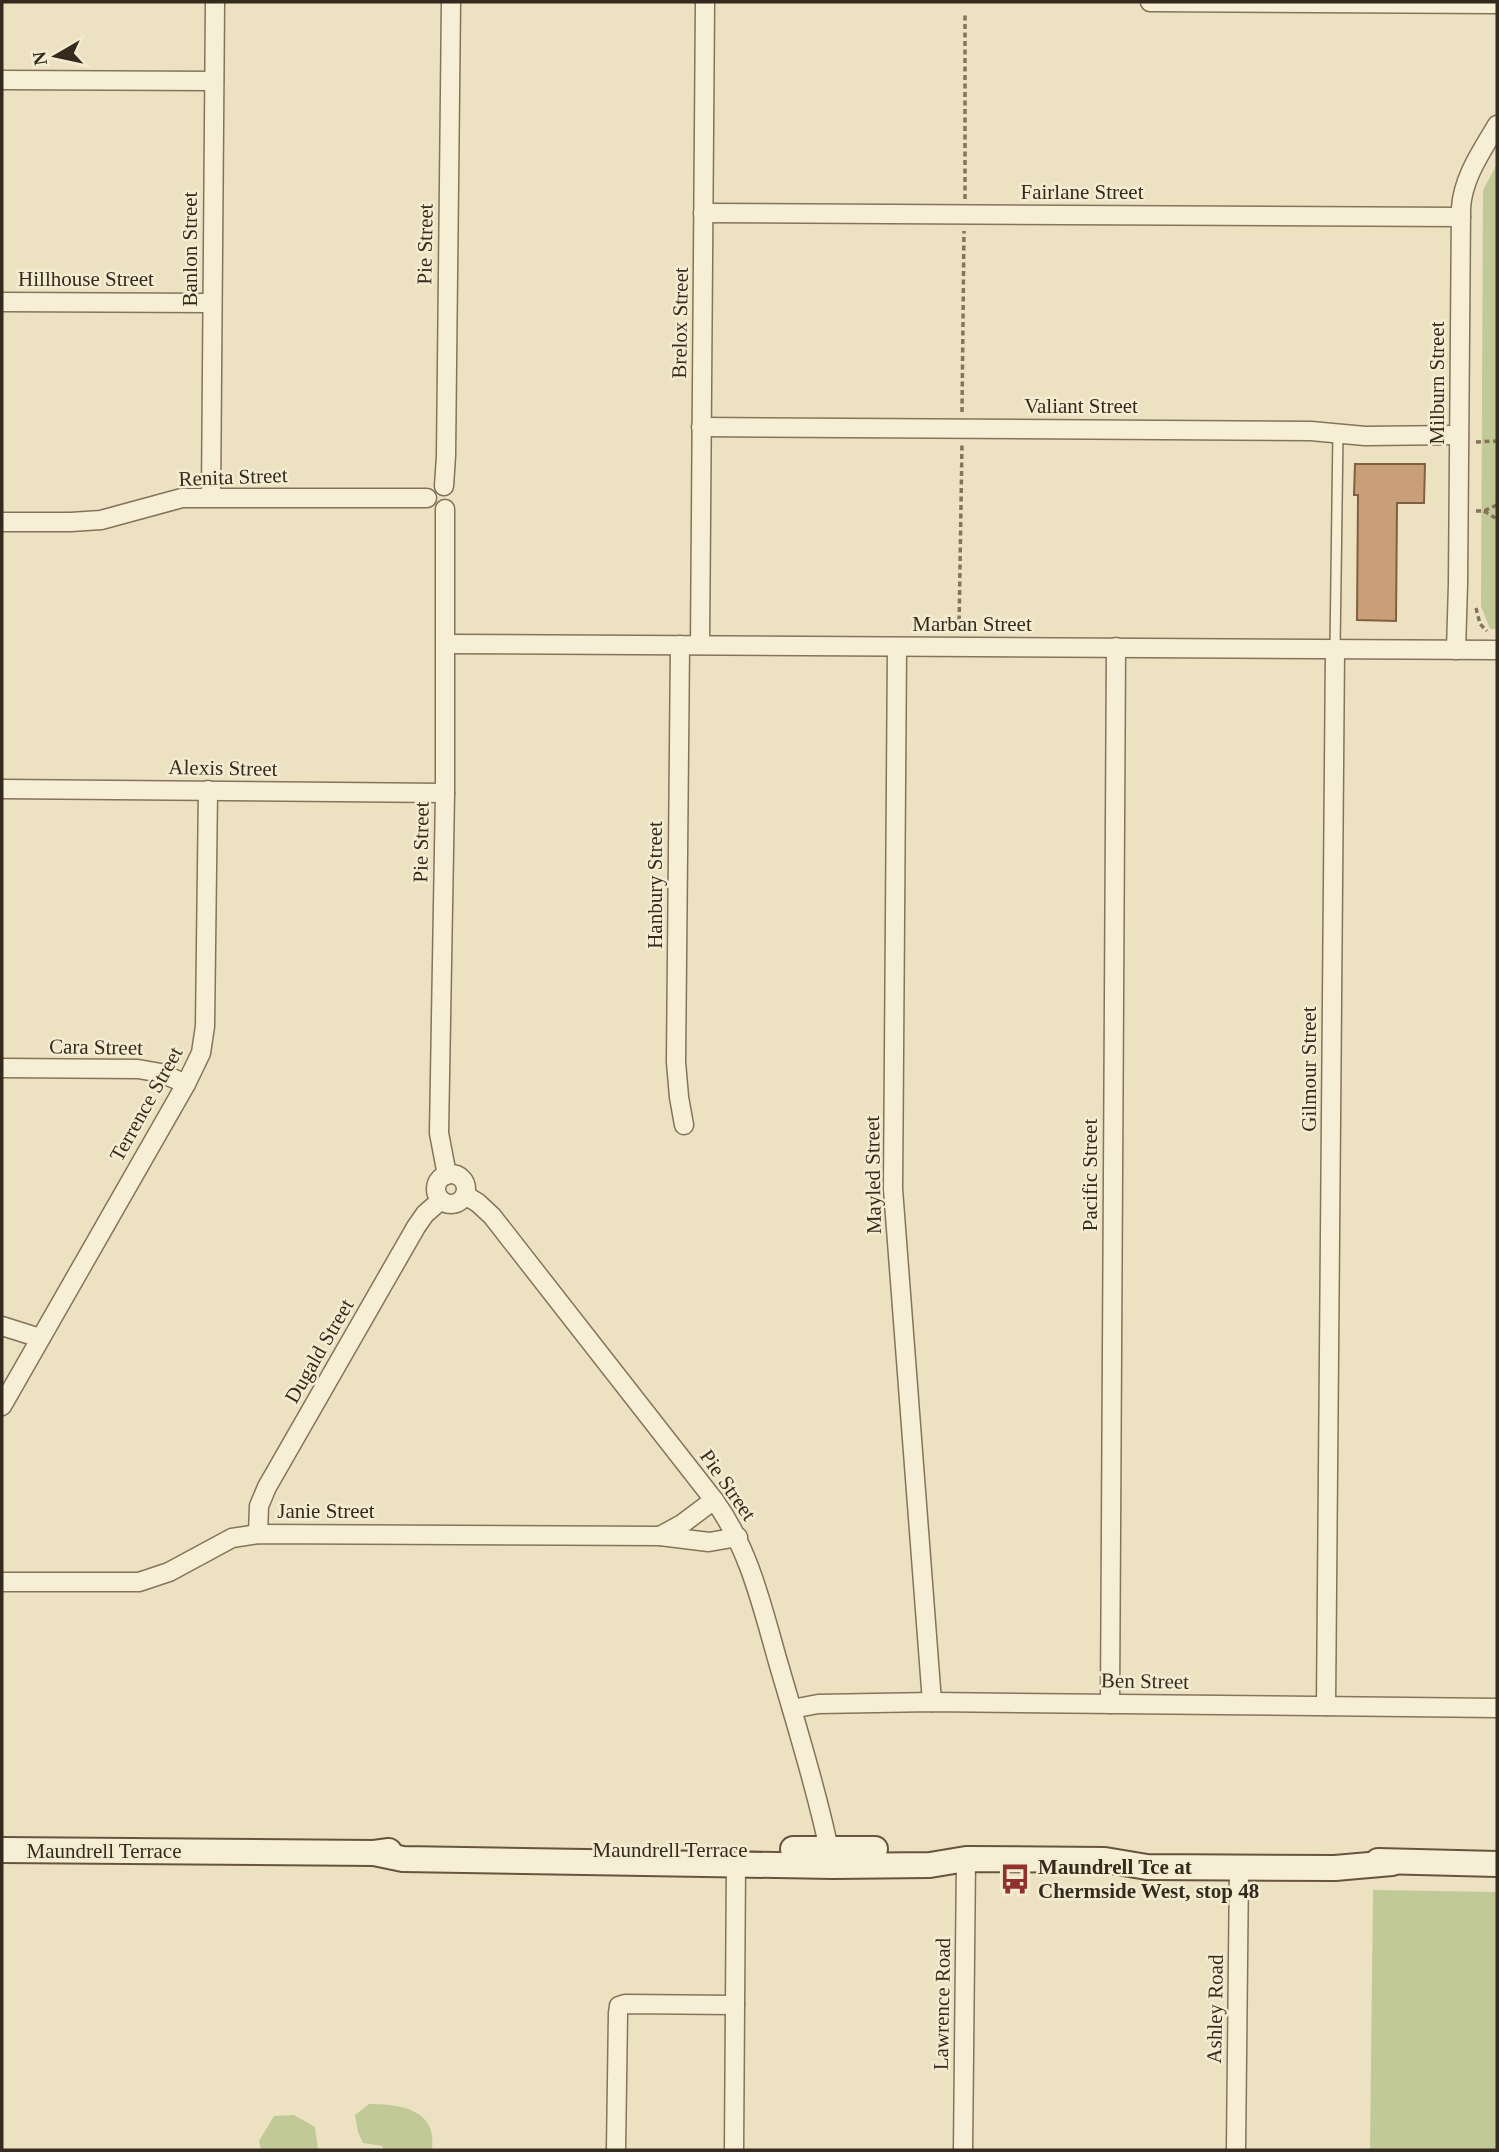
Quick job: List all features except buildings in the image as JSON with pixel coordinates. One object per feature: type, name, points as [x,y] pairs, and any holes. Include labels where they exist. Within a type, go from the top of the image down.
[{"type":"main road","name":"Maundrell Terrace","points":[[2,1850],[374,1853],[403,1848],[716,1851],[930,1865],[966,1859],[1105,1860],[1146,1854],[1334,1856],[1392,1863]]},
{"type":"main road","name":"Maundrell Terrace","points":[[374,1853],[403,1859],[736,1863],[831,1857]]},
{"type":"main road","name":"Maundrell Terrace","points":[[1105,1860],[1147,1867],[1335,1868],[1392,1863],[1497,1864]]},
{"type":"street","name":"Banlon Street","points":[[211,497],[215,2]]},
{"type":"street","name":"Pie Street","points":[[444,486],[451,2]]},
{"type":"street","name":"Brelox Street","points":[[699,645],[705,2]]},
{"type":"street","points":[[1150,2],[1497,4]]},
{"type":"street","points":[[2,80],[214,81]]},
{"type":"street","name":"Milburn Street","points":[[1456,650],[1468,439],[1462,194],[1467,178],[1497,125]]},
{"type":"street","name":"Fairlane Street","points":[[704,213],[1461,217]]},
{"type":"street","name":"Hillhouse Street","points":[[2,302],[212,303]]},
{"type":"street","name":"Valiant Street","points":[[701,427],[1297,430],[1365,436],[1468,439]]},
{"type":"street","points":[[444,486],[450,491],[452,499],[445,509],[433,509],[427,498],[432,487],[444,486]]},
{"type":"street","name":"Renita Street","points":[[2,522],[101,520],[182,498],[427,498]]},
{"type":"street","name":"Pie Street","points":[[445,509],[445,793],[439,1133],[447,1175]]},
{"type":"street","name":"Marban Street","points":[[446,644],[1497,650]]},
{"type":"street","name":"Hanbury Street","points":[[680,645],[676,1062],[678,1097],[684,1125]]},
{"type":"street","name":"Mayled Street","points":[[897,647],[893,1189],[932,1702]]},
{"type":"street","name":"Pacific Street","points":[[1110,1704],[1115,647]]},
{"type":"street","name":"Gilmour Street","points":[[1326,1706],[1335,649]]},
{"type":"street","name":"Alexis Street","points":[[2,789],[445,793]]},
{"type":"street","name":"Terrence Street","points":[[2,1406],[186,1084],[201,1053],[205,1026],[208,790]]},
{"type":"street","name":"Cara Street","points":[[2,1068],[138,1069],[161,1073],[186,1084]]},
{"type":"street","points":[[447,1175],[457,1175],[466,1186],[465,1195],[454,1204],[444,1203],[438,1195],[436,1185],[447,1175]]},
{"type":"street","name":"Pie Street","points":[[465,1195],[492,1216],[714,1500],[738,1537],[755,1584],[792,1709],[831,1857]]},
{"type":"street","name":"Dugald Street","points":[[258,1534],[259,1506],[267,1487],[416,1227],[425,1214],[441,1200]]},
{"type":"street","points":[[2,1326],[40,1338]]},
{"type":"street","name":"Janie Street","points":[[660,1535],[682,1524],[714,1500]]},
{"type":"street","name":"Janie Street","points":[[2,1582],[139,1582],[169,1572],[223,1542],[258,1534],[660,1535],[709,1542],[738,1537]]},
{"type":"street","name":"Ben Street","points":[[792,1709],[818,1704],[932,1702],[1497,1708]]},
{"type":"street","name":"Lawrence Road","points":[[963,2150],[966,1859]]},
{"type":"street","points":[[734,2150],[736,1863]]},
{"type":"street","name":"Ashley Road","points":[[1236,2150],[1239,1867]]},
{"type":"street","points":[[616,2150],[619,2007],[625,2004],[735,2005]]},
{"type":"lane","name":"Gilmour Street","points":[[1335,649],[1338,433]]},
{"type":"path","points":[[965,12],[965,204]]},
{"type":"path","points":[[962,418],[964,225]]},
{"type":"path","points":[[958,647],[962,439]]},
{"type":"path","points":[[1468,439],[1497,441]]},
{"type":"path","points":[[1476,511],[1484,511],[1497,505]]},
{"type":"path","points":[[1484,511],[1497,519]]},
{"type":"path","points":[[1473,626],[1480,624]]},
{"type":"green space","points":[[1497,164],[1497,629],[1490,629],[1481,606],[1483,190]]},
{"type":"green space","points":[[1373,1890],[1497,1892],[1497,2150],[1370,2150]]},
{"type":"green space","points":[[369,2104],[393,2105],[423,2117],[432,2136],[432,2150],[384,2150],[382,2146],[363,2143],[355,2115]]},
{"type":"green space","points":[[294,2115],[315,2127],[318,2150],[261,2150],[259,2141],[274,2116]]},
{"type":"place","name":"Maundrell Tce at Chermside West, stop 48","points":[[1015,1879]]}]
